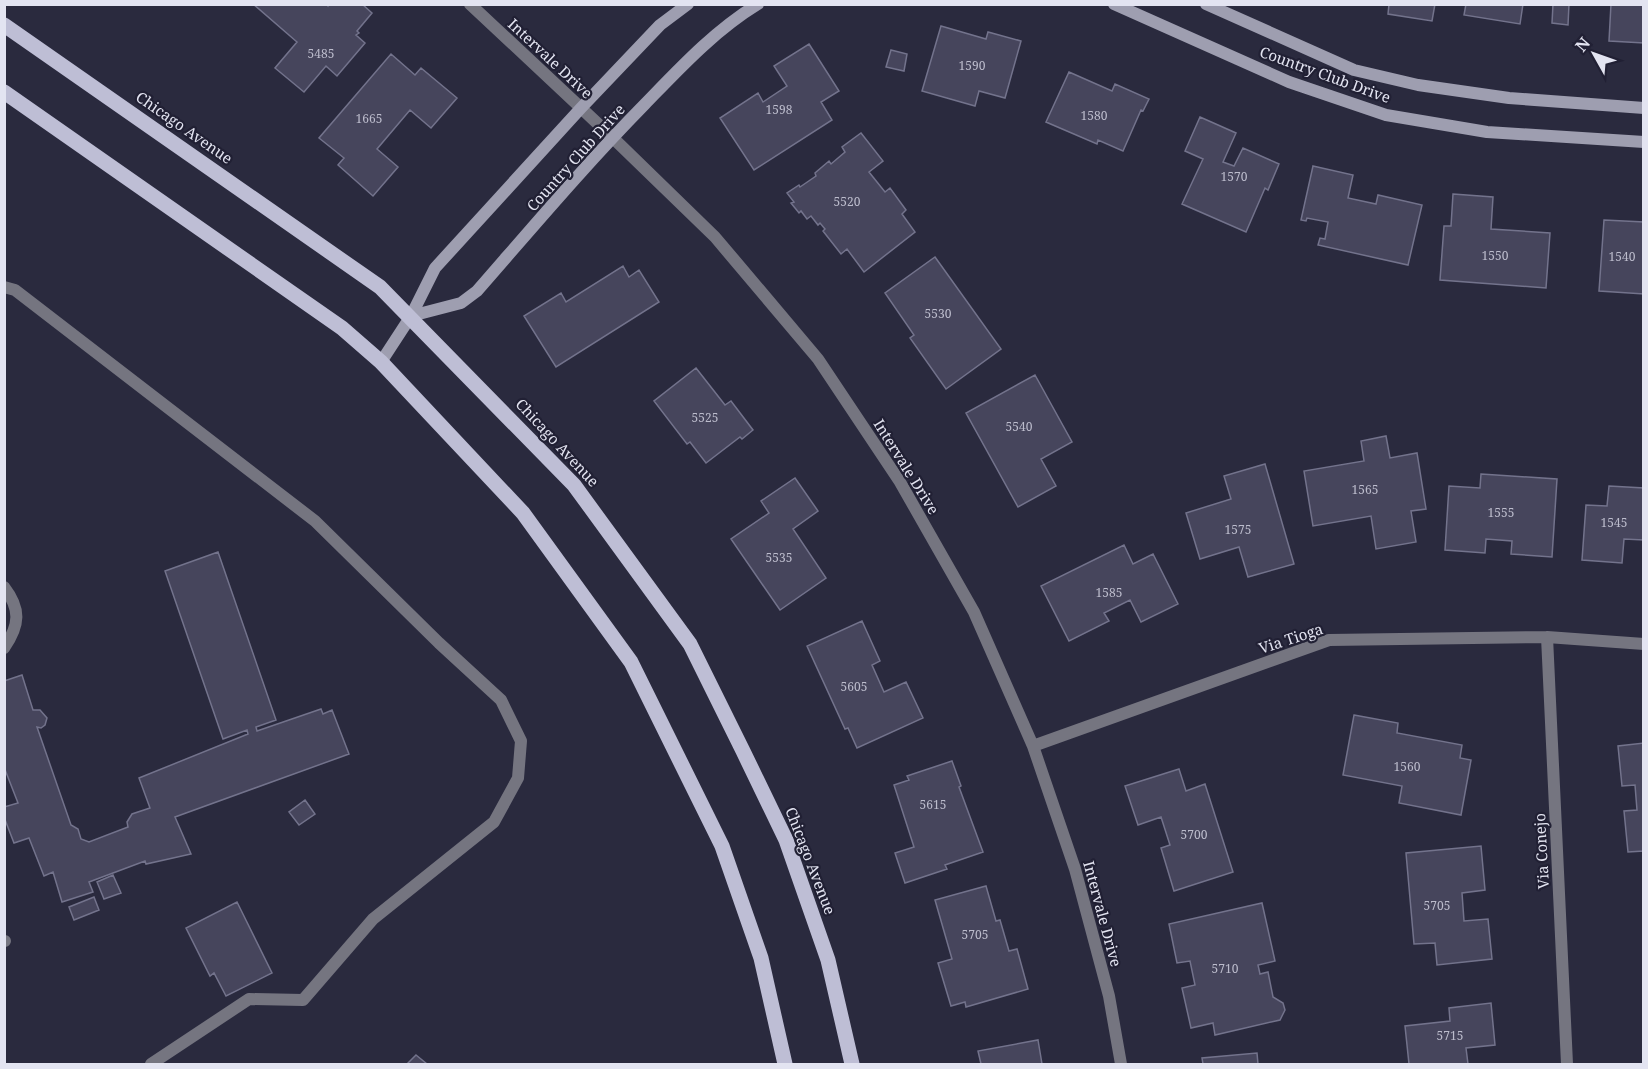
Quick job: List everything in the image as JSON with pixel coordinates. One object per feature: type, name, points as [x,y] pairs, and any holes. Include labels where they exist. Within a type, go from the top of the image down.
[{"type":"main road","name":"Chicago Avenue","points":[[4,25],[380,287],[411,316],[574,485],[690,644],[786,840],[828,960],[852,1065]]},
{"type":"main road","points":[[4,92],[342,328],[381,362],[524,513],[631,662],[722,846],[761,958],[785,1065]]},
{"type":"street","name":"Intervale Drive","points":[[470,4],[715,237],[818,359],[900,482],[968,602],[1033,746],[1075,869],[1109,996],[1121,1065]]},
{"type":"street","name":"Country Club Drive","points":[[381,362],[411,316],[435,268],[660,25],[688,4]]},
{"type":"street","name":"Country Club Drive","points":[[411,316],[461,303],[477,291],[612,137],[687,60],[735,18],[758,4]]},
{"type":"street","name":"Country Club Drive","points":[[1114,4],[1289,82],[1386,115],[1487,132],[1644,142]]},
{"type":"street","name":"Country Club Drive","points":[[1206,4],[1354,70],[1418,85],[1509,98],[1644,108]]},
{"type":"street","points":[[4,287],[15,290],[315,521],[439,643],[501,700],[521,741],[518,778],[494,822],[373,918],[303,1000],[249,999],[150,1065]]},
{"type":"street","points":[[4,587],[14,600],[18,619],[4,648]]},
{"type":"street","name":"Via Tioga","points":[[1033,746],[1329,640],[1547,637],[1644,644]]},
{"type":"street","name":"Via Conejo","points":[[1547,637],[1567,1065]]},
{"type":"building","points":[[253,4],[326,4],[328,6],[329,4],[362,4],[372,13],[356,35],[365,43],[337,76],[326,66],[304,92],[275,68],[297,42]]},
{"type":"building","points":[[1389,4],[1435,4],[1432,21],[1388,14]]},
{"type":"building","points":[[1466,4],[1523,4],[1520,24],[1464,15]]},
{"type":"building","points":[[1553,4],[1569,4],[1568,25],[1552,23]]},
{"type":"building","points":[[1611,4],[1644,4],[1644,43],[1609,41]]},
{"type":"building","points":[[941,26],[986,39],[988,32],[1021,41],[1005,98],[979,91],[975,106],[922,91]]},
{"type":"building","points":[[809,44],[839,91],[821,102],[832,120],[754,170],[720,118],[758,93],[763,102],[787,86],[774,66]]},
{"type":"building","points":[[891,50],[907,54],[904,71],[886,67]]},
{"type":"building","points":[[391,54],[415,75],[421,68],[457,98],[431,128],[410,110],[377,149],[398,167],[373,196],[338,165],[344,158],[319,138]]},
{"type":"building","points":[[1069,72],[1112,91],[1115,84],[1149,99],[1143,111],[1141,110],[1123,151],[1098,140],[1097,144],[1046,122]]},
{"type":"building","points":[[1200,117],[1236,133],[1223,162],[1234,166],[1243,148],[1279,164],[1268,190],[1265,188],[1246,232],[1182,204],[1203,159],[1185,151]]},
{"type":"building","points":[[861,133],[883,161],[869,172],[885,192],[890,188],[906,210],[902,214],[915,232],[864,272],[847,249],[841,254],[823,231],[825,229],[820,223],[818,225],[811,216],[807,219],[801,211],[799,213],[787,193],[816,176],[815,173],[829,161],[831,164],[845,152],[842,147]]},
{"type":"building","points":[[1313,166],[1353,175],[1348,198],[1376,204],[1378,195],[1422,205],[1408,265],[1318,245],[1320,238],[1325,239],[1328,222],[1307,218],[1306,221],[1301,220]]},
{"type":"building","points":[[1453,194],[1493,197],[1491,229],[1550,233],[1546,288],[1440,280],[1444,226],[1451,226]]},
{"type":"building","points":[[1604,220],[1644,222],[1644,294],[1599,291]]},
{"type":"building","points":[[935,257],[1001,349],[946,389],[910,338],[914,335],[885,293]]},
{"type":"building","points":[[623,266],[629,277],[639,270],[659,302],[556,367],[524,316],[561,293],[566,302]]},
{"type":"building","points":[[696,368],[725,405],[731,401],[753,430],[706,463],[690,442],[687,444],[654,401]]},
{"type":"building","points":[[1035,375],[1072,442],[1041,459],[1056,486],[1018,507],[966,413]]},
{"type":"building","points":[[1386,436],[1390,458],[1417,453],[1426,509],[1411,511],[1416,542],[1376,549],[1371,516],[1313,526],[1304,471],[1364,461],[1361,441]]},
{"type":"building","points":[[1265,464],[1294,564],[1248,577],[1239,547],[1200,559],[1186,513],[1231,499],[1224,476]]},
{"type":"building","points":[[1481,474],[1557,479],[1552,557],[1511,554],[1512,541],[1486,539],[1485,553],[1445,550],[1449,486],[1480,488]]},
{"type":"building","points":[[795,478],[818,511],[793,529],[826,578],[780,610],[731,539],[769,513],[761,501]]},
{"type":"building","points":[[1609,486],[1644,488],[1644,540],[1624,539],[1622,563],[1582,560],[1586,505],[1607,506]]},
{"type":"building","points":[[1124,545],[1133,564],[1153,554],[1178,604],[1141,622],[1130,600],[1104,613],[1109,621],[1069,641],[1041,586]]},
{"type":"building","points":[[218,552],[276,720],[256,727],[257,731],[321,709],[323,714],[332,710],[349,754],[175,817],[191,854],[146,864],[145,861],[89,882],[93,892],[62,902],[53,872],[44,876],[29,838],[14,843],[4,817],[4,807],[18,803],[4,767],[4,681],[22,675],[33,710],[40,710],[47,718],[45,725],[41,728],[37,727],[71,825],[78,829],[81,839],[89,842],[128,827],[127,822],[132,814],[150,808],[139,778],[248,734],[247,730],[223,739],[165,571]]},
{"type":"building","points":[[862,621],[880,661],[872,665],[884,692],[906,682],[923,718],[857,748],[848,728],[845,729],[807,646]]},
{"type":"building","points":[[1354,715],[1398,723],[1397,733],[1462,745],[1460,758],[1471,760],[1461,815],[1399,803],[1402,786],[1343,775]]},
{"type":"building","points":[[1644,743],[1644,851],[1628,852],[1624,811],[1637,810],[1635,785],[1622,786],[1618,746]]},
{"type":"building","points":[[952,761],[983,852],[945,865],[947,869],[905,883],[895,853],[914,847],[894,785],[909,780],[907,776]]},
{"type":"building","points":[[1179,769],[1186,791],[1205,784],[1233,872],[1174,891],[1161,848],[1170,845],[1161,817],[1138,825],[1125,786]]},
{"type":"building","points":[[305,800],[315,814],[299,825],[289,812]]},
{"type":"building","points":[[1481,846],[1485,890],[1462,893],[1464,921],[1488,919],[1492,959],[1437,965],[1435,943],[1414,944],[1406,853]]},
{"type":"building","points":[[113,875],[121,893],[104,899],[97,882]]},
{"type":"building","points":[[986,886],[996,921],[1000,920],[1009,951],[1017,949],[1028,989],[966,1007],[965,1002],[951,1006],[938,963],[952,959],[935,900]]},
{"type":"building","points":[[94,897],[99,910],[74,920],[69,907]]},
{"type":"building","points":[[237,902],[272,973],[226,996],[214,973],[210,976],[186,928]]},
{"type":"building","points":[[1262,903],[1275,961],[1258,965],[1260,974],[1268,972],[1273,997],[1283,1003],[1285,1010],[1280,1020],[1215,1035],[1213,1023],[1191,1028],[1182,988],[1195,985],[1190,961],[1177,963],[1169,924]]},
{"type":"building","points":[[1491,1003],[1495,1045],[1466,1048],[1468,1064],[1409,1064],[1405,1026],[1450,1021],[1449,1008]]},
{"type":"building","points":[[1038,1040],[1042,1064],[981,1064],[978,1051]]},
{"type":"building","points":[[1257,1053],[1258,1064],[1203,1064],[1202,1058]]},
{"type":"building","points":[[416,1055],[427,1064],[407,1064]]}]
